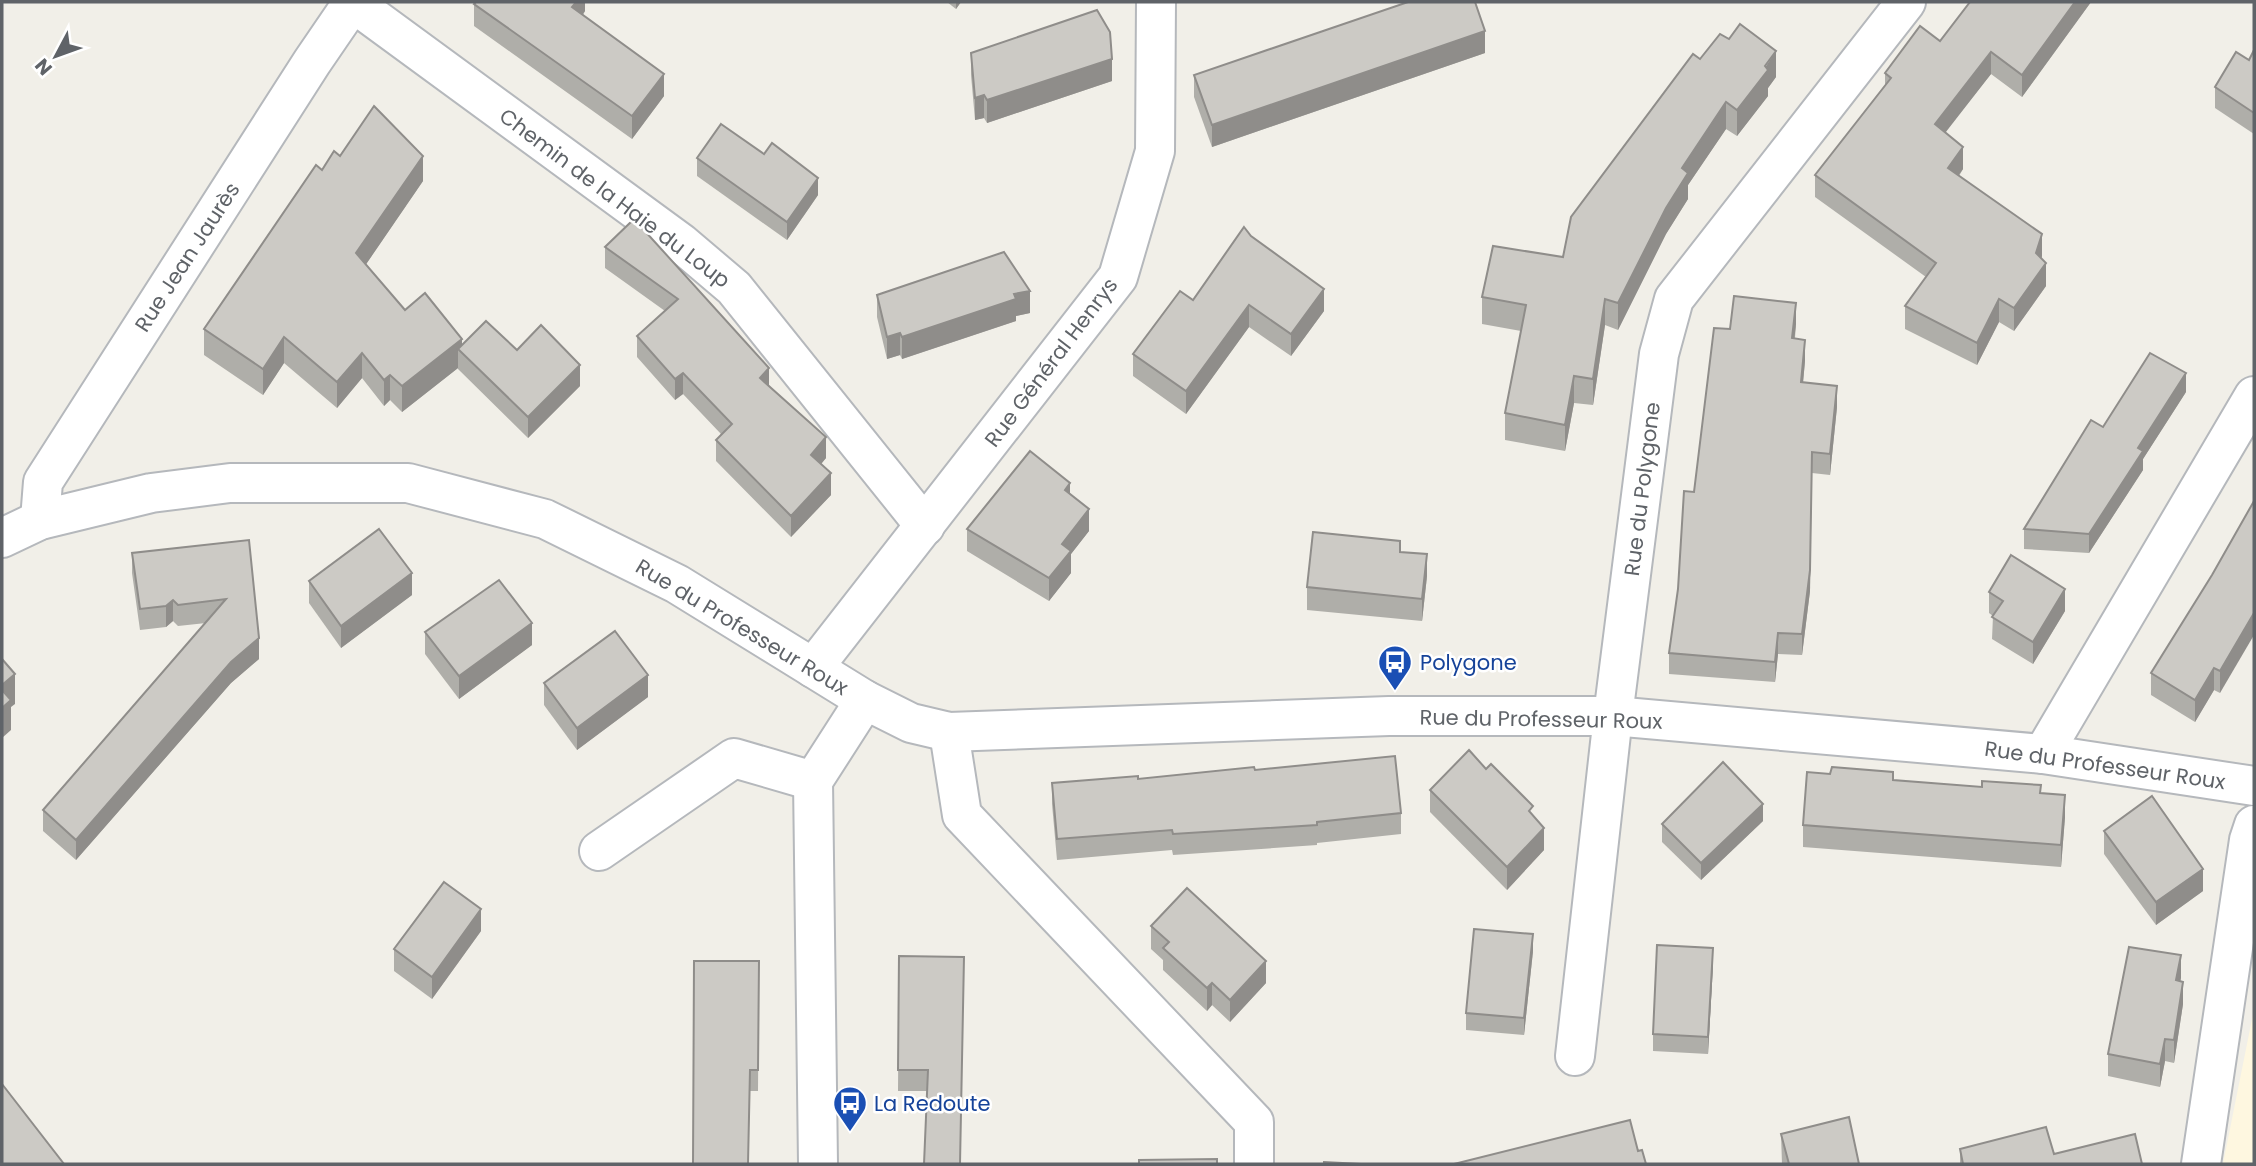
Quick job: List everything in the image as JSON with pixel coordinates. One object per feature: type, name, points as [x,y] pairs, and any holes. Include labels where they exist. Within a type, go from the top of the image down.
[{"type":"street","name":"Chemin de la Haie du Loup","points":[[352,2],[681,243],[734,288],[925,526]]},
{"type":"street","name":"Rue Jean Jaurès","points":[[40,520],[43,482],[352,2]]},
{"type":"street","name":"Rue Général Henrys","points":[[813,668],[1118,277],[1155,151],[1156,2]]},
{"type":"street","name":"Rue du Polygone","points":[[1575,1056],[1659,354],[1674,299],[1906,2]]},
{"type":"street","points":[[2043,754],[2254,397]]},
{"type":"street","name":"Rue du Professeur Roux","points":[[2,538],[40,520],[151,493],[230,483],[408,483],[545,519],[677,584],[864,700],[911,723],[949,732],[1389,716],[1614,716],[2043,754],[2254,786]]},
{"type":"street","points":[[818,1164],[813,781],[864,700]]},
{"type":"street","points":[[949,732],[962,815],[1254,1122],[1254,1164]]},
{"type":"street","points":[[600,851],[734,758],[813,781]]},
{"type":"street","points":[[2201,1164],[2249,840],[2254,825]]},
{"type":"shaded area","points":[[2254,1009],[2254,1164],[2223,1164]]},
{"type":"building","points":[[576,2],[572,7],[664,74],[632,116],[474,4]]},
{"type":"building","points":[[1408,2],[1475,2],[1485,31],[1212,125],[1194,75]]},
{"type":"building","points":[[1970,2],[2075,2],[2022,75],[1991,52],[1935,124],[1963,147],[1948,168],[2042,234],[2036,253],[2046,263],[2014,308],[1999,299],[1977,343],[1905,306],[1936,263],[1815,175],[1891,78],[1885,73],[1920,26],[1940,41]]},
{"type":"building","points":[[1097,10],[1110,32],[1112,59],[987,100],[984,95],[975,98],[971,53]]},
{"type":"building","points":[[1740,24],[1776,51],[1765,66],[1768,70],[1737,110],[1726,102],[1682,168],[1688,173],[1666,208],[1618,303],[1605,299],[1593,379],[1574,376],[1565,425],[1505,413],[1526,305],[1482,297],[1493,246],[1563,257],[1571,217],[1693,54],[1700,59],[1720,34],[1729,39]]},
{"type":"building","points":[[2254,50],[2254,113],[2215,87],[2236,52],[2249,60]]},
{"type":"building","points":[[374,106],[423,156],[356,253],[405,310],[425,293],[462,339],[402,386],[390,375],[384,380],[362,353],[337,382],[284,337],[263,369],[204,329],[316,165],[322,170],[334,151],[340,156]]},
{"type":"building","points":[[721,124],[764,154],[772,143],[818,178],[787,222],[697,158]]},
{"type":"building","points":[[634,219],[769,368],[760,378],[826,437],[811,455],[831,473],[791,516],[716,440],[732,424],[683,373],[675,379],[637,336],[678,299],[605,247]]},
{"type":"building","points":[[1244,227],[1251,236],[1324,289],[1291,334],[1249,305],[1186,391],[1133,354],[1180,291],[1193,300]]},
{"type":"building","points":[[1004,252],[1030,291],[1014,294],[1016,299],[902,337],[900,333],[887,337],[877,295]]},
{"type":"building","points":[[1734,296],[1796,303],[1792,338],[1805,340],[1801,382],[1837,386],[1830,454],[1812,452],[1810,570],[1802,634],[1778,633],[1775,662],[1669,653],[1678,589],[1684,491],[1694,492],[1714,328],[1730,329]]},
{"type":"building","points":[[486,321],[517,350],[541,325],[580,365],[528,417],[458,349]]},
{"type":"building","points":[[2150,353],[2186,373],[2138,448],[2143,451],[2089,534],[2024,529],[2091,420],[2103,427]]},
{"type":"building","points":[[1030,451],[1070,483],[1065,490],[1089,509],[1062,544],[1071,551],[1049,578],[967,529]]},
{"type":"building","points":[[2254,501],[2254,613],[2220,671],[2214,668],[2195,700],[2151,673]]},
{"type":"building","points":[[379,529],[412,573],[341,626],[309,581]]},
{"type":"building","points":[[1313,532],[1400,541],[1400,552],[1427,554],[1422,599],[1307,587]]},
{"type":"building","points":[[249,540],[259,638],[231,662],[76,840],[43,810],[226,599],[178,605],[173,600],[166,606],[140,609],[132,553]]},
{"type":"building","points":[[2011,555],[2065,589],[2033,642],[1992,617],[2003,601],[1989,592]]},
{"type":"building","points":[[499,580],[532,623],[459,676],[425,632]]},
{"type":"building","points":[[615,631],[648,675],[577,728],[544,683]]},
{"type":"building","points":[[2,659],[15,674],[2,685]]},
{"type":"building","points":[[2,690],[11,700],[2,708]]},
{"type":"building","points":[[1469,750],[1486,769],[1491,764],[1533,806],[1529,811],[1544,828],[1507,867],[1430,790]]},
{"type":"building","points":[[1395,756],[1401,813],[1317,822],[1317,825],[1173,834],[1172,830],[1057,839],[1052,783],[1138,776],[1138,779],[1254,767],[1255,770]]},
{"type":"building","points":[[1723,762],[1763,804],[1701,863],[1662,824]]},
{"type":"building","points":[[1832,767],[1893,772],[1893,780],[1982,787],[1982,781],[2041,785],[2040,793],[2065,795],[2061,845],[1803,825],[1807,772],[1830,774]]},
{"type":"building","points":[[2152,796],[2203,869],[2156,902],[2104,831]]},
{"type":"building","points":[[444,882],[481,909],[432,977],[394,949]]},
{"type":"building","points":[[1187,888],[1266,961],[1230,1000],[1212,983],[1207,988],[1163,948],[1169,942],[1151,926]]},
{"type":"building","points":[[1474,929],[1533,934],[1524,1018],[1466,1013]]},
{"type":"building","points":[[1657,945],[1713,948],[1708,1037],[1653,1034]]},
{"type":"building","points":[[2129,947],[2181,955],[2176,980],[2183,982],[2174,1040],[2165,1039],[2160,1064],[2108,1054]]},
{"type":"building","points":[[899,956],[964,957],[960,1164],[924,1164],[928,1070],[898,1070]]},
{"type":"building","points":[[694,961],[759,961],[758,1070],[750,1070],[748,1164],[693,1164]]},
{"type":"building","points":[[2,1084],[64,1164],[2,1164]]},
{"type":"building","points":[[1849,1117],[1859,1164],[1789,1164],[1781,1134]]},
{"type":"building","points":[[1630,1120],[1638,1151],[1642,1150],[1646,1164],[1454,1164]]},
{"type":"building","points":[[2046,1127],[2054,1154],[2135,1134],[2142,1164],[1963,1164],[1960,1149]]},
{"type":"building","points":[[1217,1159],[1217,1164],[1139,1164],[1139,1160]]},
{"type":"building","points":[[1324,1162],[1361,1164],[1324,1164]]},
{"type":"place","name":"Polygone","points":[[1395,692]]},
{"type":"place","name":"La Redoute","points":[[850,1133]]}]
